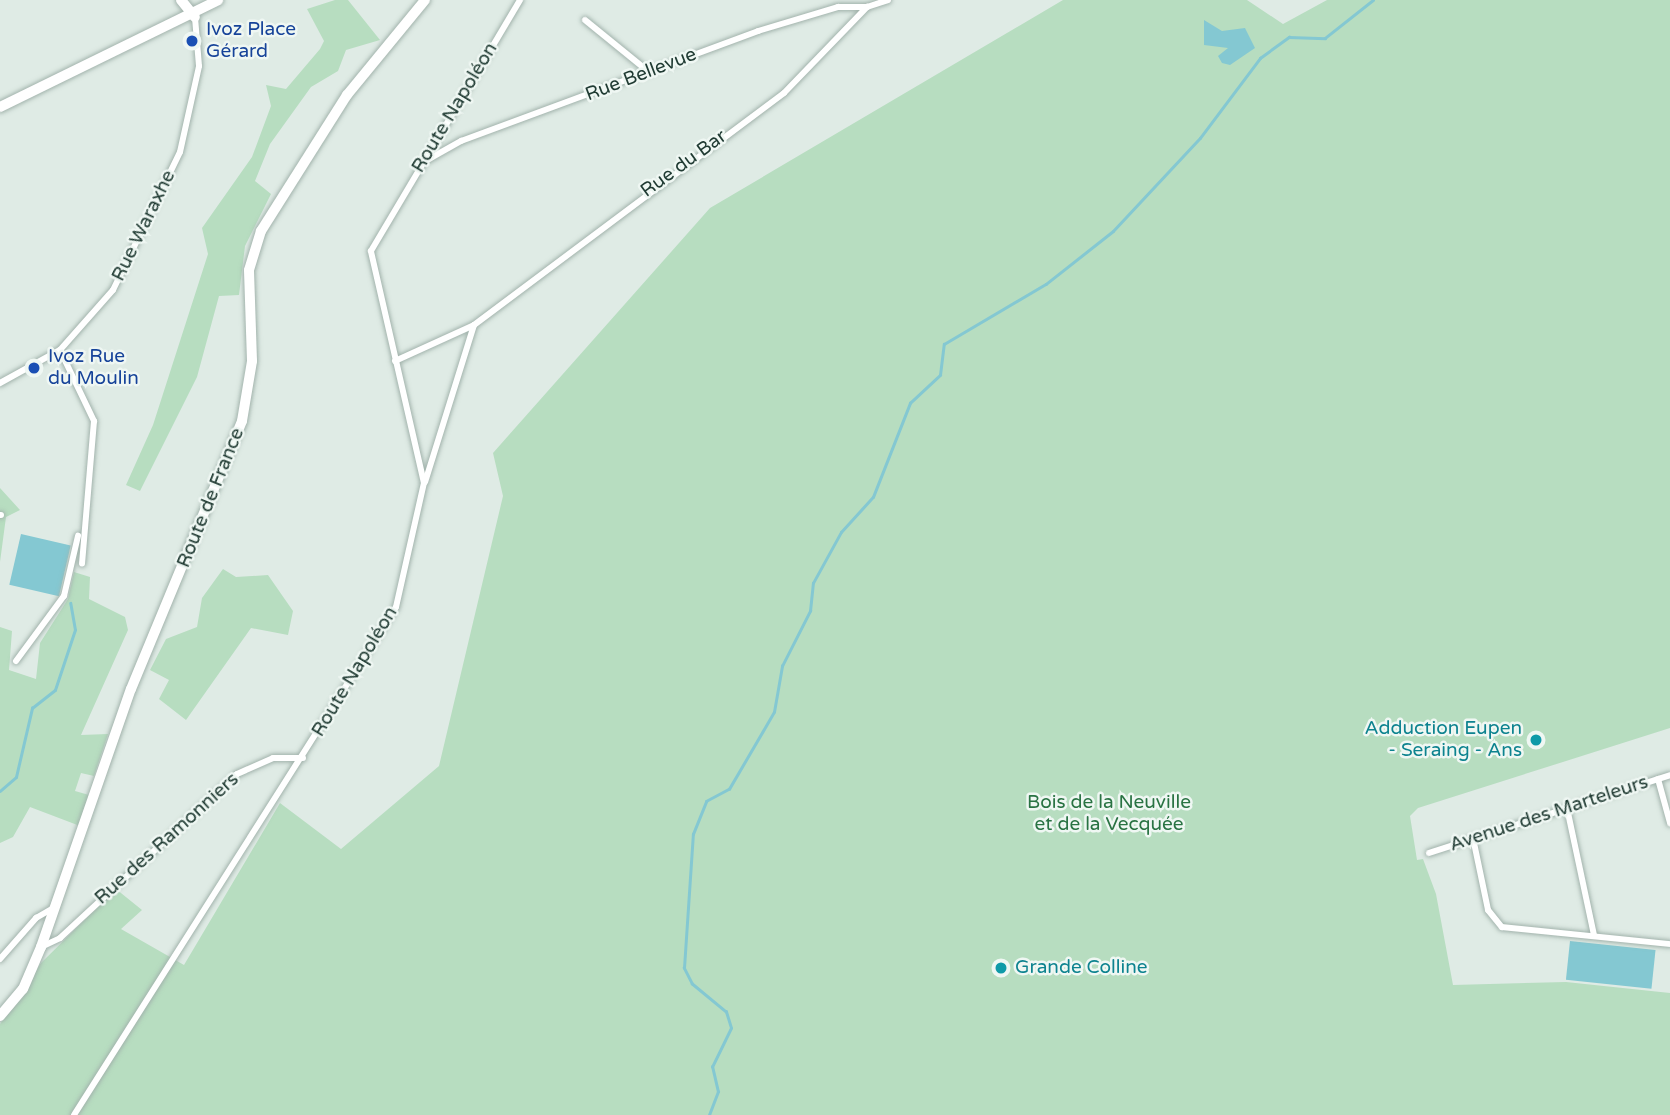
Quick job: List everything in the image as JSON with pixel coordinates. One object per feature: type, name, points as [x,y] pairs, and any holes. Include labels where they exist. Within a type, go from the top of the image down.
[{"type":"main road","points":[[180,0],[195,17]]},
{"type":"main road","points":[[192,0],[195,17]]},
{"type":"main road","points":[[0,107],[97,55],[195,17],[218,0]]},
{"type":"main road","name":"Route de France","points":[[0,1016],[23,989],[41,947],[58,905],[131,690],[242,421],[252,361],[249,270],[261,231],[346,95],[425,0]]},
{"type":"street","name":"Route Napoléon","points":[[74,1115],[303,758],[396,607],[424,483],[371,251],[520,0]]},
{"type":"street","name":"Rue du Bar","points":[[395,361],[474,325],[784,93],[867,7],[888,0]]},
{"type":"street","name":"Rue Bellevue","points":[[422,163],[461,141],[811,14],[867,7]]},
{"type":"street","name":"Rue Waraxhe","points":[[0,383],[60,351],[113,290],[178,158],[199,66],[195,17]]},
{"type":"street","points":[[585,20],[649,72]]},
{"type":"street","points":[[424,483],[474,325]]},
{"type":"street","points":[[16,661],[64,596],[80,527],[94,421],[60,351]]},
{"type":"street","points":[[80,527],[82,563]]},
{"type":"street","name":"Rue des Ramonniers","points":[[41,947],[60,938],[237,774],[282,756],[303,758]]},
{"type":"street","name":"Avenue des Marteleurs","points":[[1429,853],[1670,775]]},
{"type":"street","points":[[1658,779],[1670,823]]},
{"type":"street","points":[[1567,808],[1594,935]]},
{"type":"street","points":[[1473,838],[1488,910],[1496,924],[1515,931],[1594,935],[1670,944]]},
{"type":"street","points":[[0,959],[36,918],[58,905]]},
{"type":"green space","points":[[335,0],[348,0],[380,40],[346,50],[338,71],[311,87],[270,144],[255,181],[271,194],[245,246],[239,295],[219,296],[197,377],[140,491],[126,485],[153,425],[208,254],[202,228],[252,157],[271,106],[266,85],[286,89],[324,41],[307,9]]},
{"type":"green space","name":"Bois de la Neuville et de la Vecquée","points":[[1063,0],[1247,0],[1283,24],[1327,0],[1670,0],[1670,728],[1418,808],[1410,816],[1417,860],[1423,859],[1436,894],[1453,985],[1566,982],[1670,993],[1670,1115],[0,1115],[0,1024],[41,963],[116,889],[142,910],[121,929],[184,965],[280,803],[341,849],[439,766],[503,496],[493,453],[710,208]]},
{"type":"green space","points":[[0,488],[20,510],[6,517],[0,562]]},
{"type":"green space","points":[[223,569],[236,577],[268,575],[293,611],[288,635],[251,628],[186,720],[159,699],[169,680],[150,670],[166,639],[197,627],[202,598]]},
{"type":"green space","points":[[74,572],[90,577],[89,599],[125,617],[128,630],[81,735],[108,734],[94,776],[81,773],[75,791],[89,795],[80,826],[30,807],[13,837],[0,843],[0,627],[12,631],[9,670],[36,679],[40,643],[68,599]]},
{"type":"water","points":[[1204,20],[1222,31],[1245,28],[1255,48],[1230,65],[1222,63],[1218,56],[1228,48],[1204,45]]},
{"type":"water","points":[[21,534],[71,545],[59,596],[9,585]]},
{"type":"water","points":[[1570,941],[1656,950],[1651,989],[1566,980]]},
{"type":"waterway","points":[[709,1115],[718,1092],[712,1067],[731,1028],[726,1012],[692,984],[684,968],[693,834],[706,801],[729,789],[774,712],[782,666],[810,611],[813,583],[841,532],[873,497],[910,403],[940,375],[944,344],[1046,284],[1113,231],[1200,138],[1260,58],[1289,37],[1325,38],[1373,0]]},
{"type":"waterway","points":[[0,791],[16,777],[32,708],[55,690],[75,630],[70,603]]},
{"type":"place","name":"Ivoz Place Gérard","points":[[192,41]]},
{"type":"place","name":"Ivoz Rue du Moulin","points":[[34,368]]},
{"type":"place","name":"Adduction Eupen - Seraing - Ans","points":[[1536,740]]},
{"type":"place","name":"Grande Colline","points":[[1001,968]]}]
